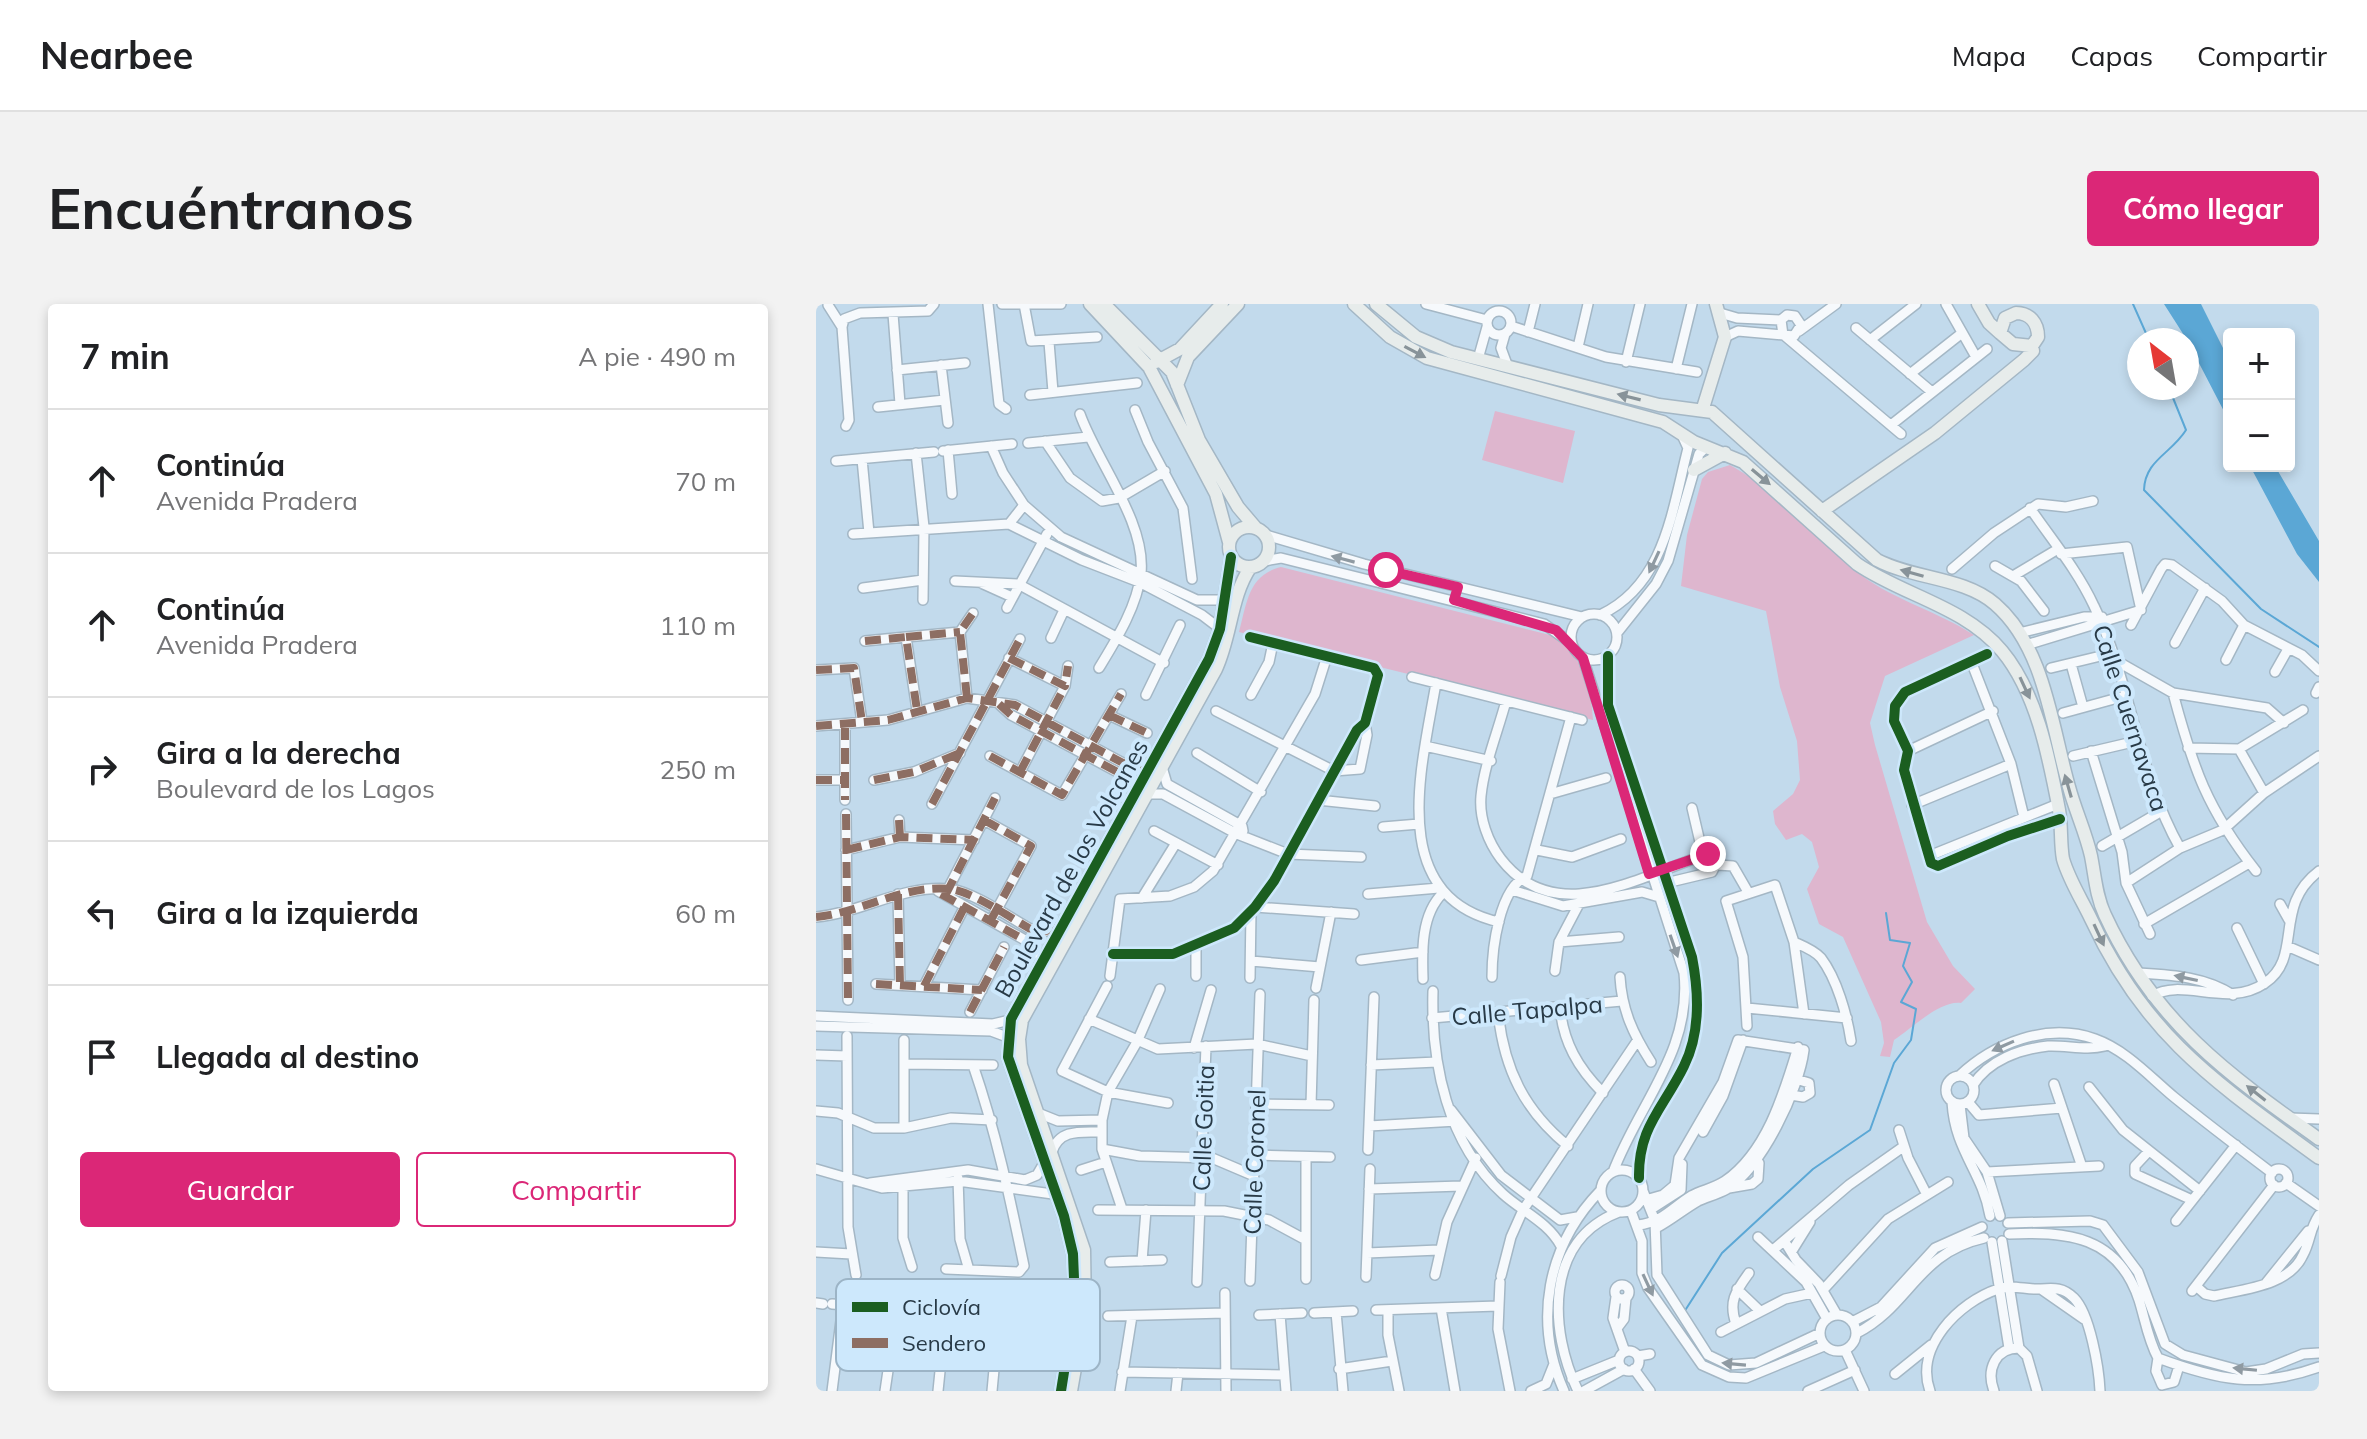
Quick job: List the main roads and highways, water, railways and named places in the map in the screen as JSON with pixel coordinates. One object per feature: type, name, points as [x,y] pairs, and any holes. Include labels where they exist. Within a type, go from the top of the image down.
[{"type":"water","points":[[2164,304],[2201,304],[2223,348],[2223,409],[2199,363],[2199,328],[2179,328]]},
{"type":"water","points":[[2253,472],[2279,472],[2319,541],[2319,582],[2297,554]]},
{"type":"waterway","points":[[2133,304],[2144,328]]},
{"type":"waterway","points":[[2174,400],[2186,430],[2149,471],[2144,490],[2261,609],[2319,647]]},
{"type":"waterway","points":[[1686,1309],[1722,1253],[1813,1169],[1870,1130],[1894,1063],[1911,1040],[1916,1009],[1901,1002],[1912,982],[1903,966],[1910,943],[1890,940],[1886,913]]}]
